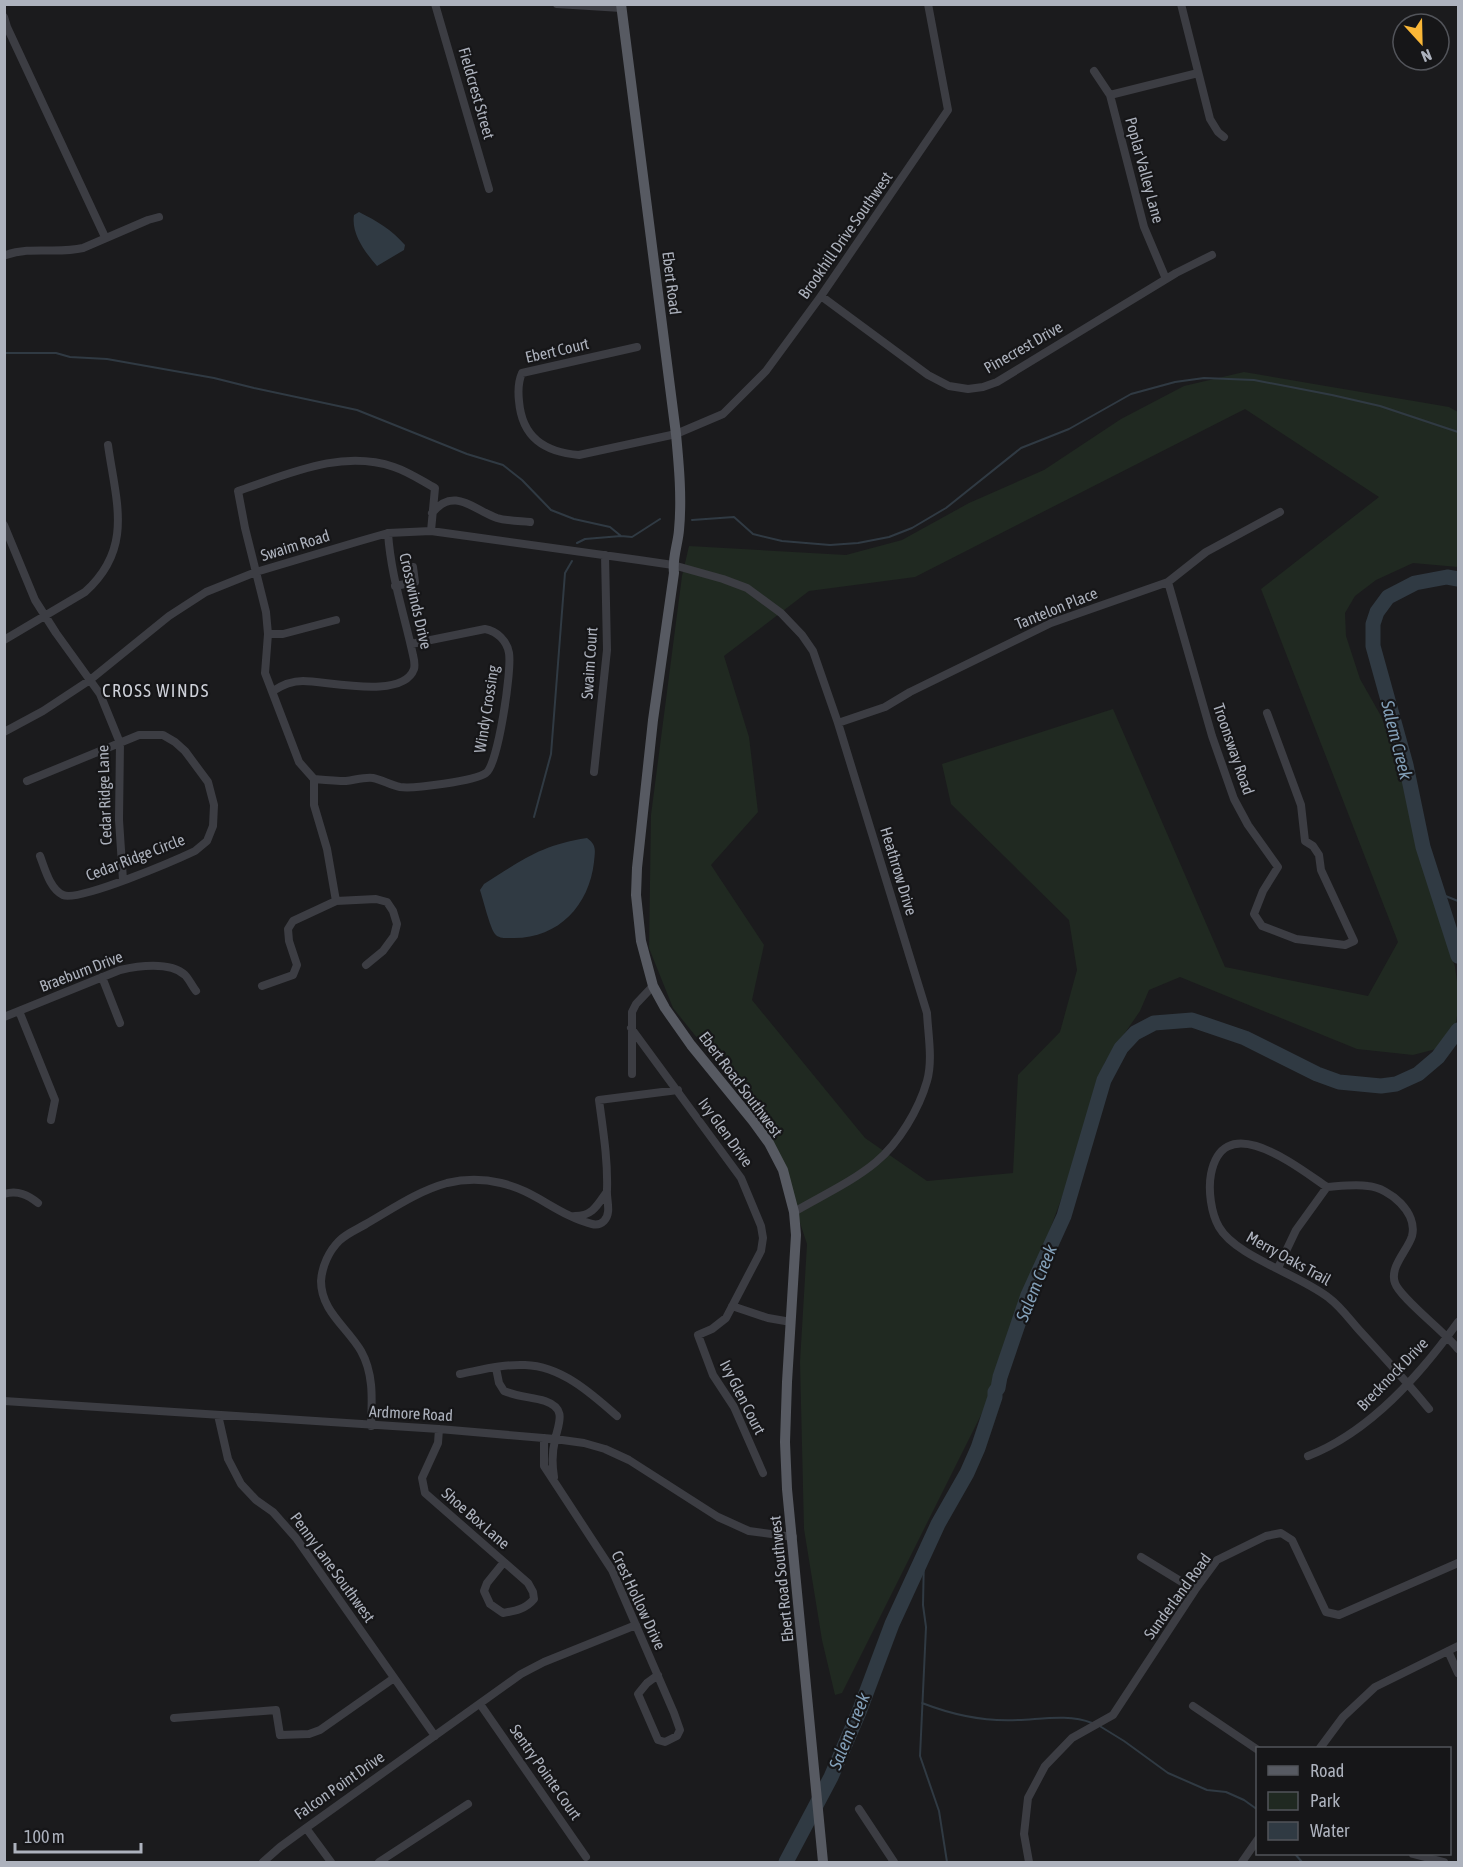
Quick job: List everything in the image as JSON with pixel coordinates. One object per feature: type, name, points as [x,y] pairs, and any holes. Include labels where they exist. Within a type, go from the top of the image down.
[{"type":"main road","name":"Ebert Road","points":[[621,6],[676,434],[680,478],[679,530],[673,565]]},
{"type":"main road","name":"Ebert Road Southwest","points":[[673,565],[674,573],[653,720],[637,868],[638,922],[653,986],[664,1008],[769,1143],[783,1170],[794,1212],[796,1235],[785,1442],[787,1489],[823,1863]]},
{"type":"street","name":"Fieldcrest Street","points":[[435,4],[489,189]]},
{"type":"street","points":[[557,4],[621,6]]},
{"type":"street","name":"Brookhill Drive Southwest","points":[[676,434],[723,414],[766,371],[821,296],[948,110],[928,4]]},
{"type":"street","points":[[1181,4],[1210,119],[1224,137]]},
{"type":"street","points":[[4,17],[105,237]]},
{"type":"street","name":"Poplar Valley Lane","points":[[1094,70],[1110,95],[1144,227],[1166,279]]},
{"type":"street","points":[[1110,95],[1198,73]]},
{"type":"street","points":[[6,255],[22,250],[72,250],[159,217]]},
{"type":"street","name":"Pinecrest Drive","points":[[821,296],[928,375],[949,386],[968,389],[997,382],[1166,279],[1212,255]]},
{"type":"street","name":"Ebert Court","points":[[637,347],[522,373],[519,392],[520,415],[528,433],[542,445],[565,454],[579,455],[676,434]]},
{"type":"street","points":[[4,640],[85,592],[107,567],[115,549],[118,533],[118,511],[108,446]]},
{"type":"street","points":[[336,901],[327,849],[314,805],[314,779],[299,762],[265,673],[268,634],[266,612],[238,491],[325,463],[369,460],[396,468],[435,488],[431,531]]},
{"type":"street","points":[[432,513],[437,507],[453,500],[468,503],[497,518],[530,522]]},
{"type":"street","name":"Tantelon Place","points":[[838,723],[885,707],[910,692],[1051,623],[1168,582],[1206,552],[1280,512]]},
{"type":"street","name":"Cedar Ridge Lane","points":[[4,525],[36,600],[100,694],[120,743],[119,820],[123,880]]},
{"type":"street","name":"Swaim Road","points":[[4,732],[43,711],[90,680],[178,610],[206,592],[256,572],[388,533],[431,531],[673,565]]},
{"type":"street","name":"Crosswinds Drive","points":[[273,691],[281,686],[300,681],[373,687],[399,682],[411,673],[415,666],[395,586],[388,533]]},
{"type":"street","name":"Swaim Court","points":[[594,772],[607,650],[605,555]]},
{"type":"street","name":"Heathrow Drive","points":[[673,565],[747,588],[781,613],[802,635],[813,651],[838,723],[927,1013],[928,1080],[916,1110],[898,1138],[877,1161],[794,1212]]},
{"type":"street","points":[[395,586],[415,582],[413,567]]},
{"type":"street","name":"Troonsway Road","points":[[1168,582],[1212,736],[1234,799],[1248,825],[1278,867],[1263,891],[1254,914],[1262,926],[1296,939],[1345,945],[1354,941],[1321,870],[1319,855],[1313,846],[1305,841],[1301,805],[1267,713]]},
{"type":"street","points":[[268,634],[283,634],[336,620]]},
{"type":"street","name":"Windy Crossing","points":[[314,779],[347,781],[373,778],[406,787],[460,781],[488,771],[496,753],[507,689],[509,655],[506,644],[495,633],[485,628],[411,644]]},
{"type":"street","name":"Cedar Ridge Circle","points":[[27,781],[139,735],[163,735],[175,742],[190,757],[208,782],[214,805],[213,826],[207,841],[201,846],[182,857],[72,897],[63,895],[53,887],[40,856]]},
{"type":"street","points":[[262,986],[293,975],[297,965],[289,941],[288,929],[293,921],[336,901],[376,898],[387,902],[393,911],[397,924],[394,936],[383,951],[366,965]]},
{"type":"street","name":"Braeburn Drive","points":[[4,1017],[102,977],[140,966],[165,967],[184,974],[195,991]]},
{"type":"street","points":[[102,977],[120,1023]]},
{"type":"street","points":[[632,1074],[632,1012],[636,1004],[653,986]]},
{"type":"street","points":[[19,1011],[55,1101],[51,1120]]},
{"type":"street","name":"Ivy Glen Drive","points":[[631,1028],[741,1178],[761,1226],[763,1238],[761,1251],[726,1317],[712,1329],[698,1335]]},
{"type":"street","points":[[371,1426],[372,1386],[369,1370],[361,1351],[333,1317],[325,1299],[321,1281],[325,1262],[341,1238],[404,1201],[446,1184],[465,1180],[501,1183],[520,1188],[593,1224],[604,1222],[609,1202],[606,1193],[608,1175],[599,1100],[678,1090]]},
{"type":"street","name":"Merry Oaks Trail","points":[[1327,1187],[1289,1161],[1266,1149],[1235,1144],[1221,1150],[1215,1160],[1210,1179],[1213,1209],[1219,1227],[1234,1244],[1329,1298],[1430,1409]]},
{"type":"street","points":[[1278,1268],[1296,1230],[1327,1187],[1350,1185],[1376,1187],[1402,1204],[1411,1221],[1413,1232],[1411,1240],[1400,1259],[1394,1282],[1408,1300],[1448,1336],[1458,1349]]},
{"type":"street","points":[[4,1194],[19,1193],[38,1203]]},
{"type":"street","points":[[574,1216],[583,1216],[594,1210],[606,1193]]},
{"type":"street","points":[[732,1306],[768,1318],[791,1322]]},
{"type":"street","name":"Brecknock Drive","points":[[1308,1456],[1327,1449],[1371,1420],[1408,1383],[1458,1322]]},
{"type":"street","name":"Ivy Glen Court","points":[[698,1335],[714,1375],[734,1407],[762,1473]]},
{"type":"street","points":[[460,1374],[524,1365],[543,1367],[562,1375],[597,1398],[617,1416]]},
{"type":"street","points":[[496,1368],[499,1383],[504,1391],[528,1399],[543,1400],[559,1411],[561,1424],[555,1439],[552,1466],[554,1478]]},
{"type":"street","name":"Ardmore Road","points":[[4,1401],[439,1429],[555,1439],[605,1449],[629,1460],[718,1517],[749,1531],[793,1537]]},
{"type":"street","name":"Penny Lane Southwest","points":[[218,1415],[228,1459],[241,1484],[256,1500],[273,1512],[296,1538],[435,1736]]},
{"type":"street","name":"Shoe Box Lane","points":[[439,1429],[438,1443],[422,1478],[426,1493],[528,1583],[533,1592],[534,1599],[522,1609],[503,1613],[490,1604],[484,1591],[487,1583],[504,1562]]},
{"type":"street","name":"Crest Hollow Drive","points":[[544,1438],[544,1466],[554,1478],[612,1570],[636,1625],[657,1675],[680,1730],[677,1736],[665,1742],[657,1740],[638,1694],[657,1675]]},
{"type":"street","name":"Sunderland Road","points":[[1029,1863],[1024,1834],[1028,1798],[1045,1766],[1072,1738],[1113,1714],[1217,1560],[1266,1536],[1281,1533],[1292,1540],[1326,1612],[1339,1615],[1458,1563]]},
{"type":"street","points":[[1141,1557],[1195,1590]]},
{"type":"street","name":"Falcon Point Drive","points":[[263,1863],[280,1847],[521,1674],[544,1662],[636,1625]]},
{"type":"street","points":[[1321,1747],[1343,1717],[1375,1687],[1458,1646]]},
{"type":"street","points":[[1448,1651],[1458,1673]]},
{"type":"street","points":[[174,1719],[276,1710],[280,1736],[309,1734],[320,1730],[394,1678]]},
{"type":"street","name":"Sentry Pointe Court","points":[[480,1704],[586,1857]]},
{"type":"street","points":[[1193,1706],[1256,1749]]},
{"type":"street","points":[[382,1862],[468,1804]]},
{"type":"street","points":[[859,1809],[894,1863]]},
{"type":"street","points":[[306,1828],[331,1863]]},
{"type":"street","points":[[1242,1863],[1256,1841]]},
{"type":"street","points":[[1416,1855],[1444,1863]]},
{"type":"green space","points":[[1244,372],[1449,407],[1458,412],[1458,567],[1413,563],[1376,580],[1355,596],[1345,613],[1346,636],[1360,679],[1381,716],[1400,765],[1417,840],[1455,967],[1458,1010],[1455,1028],[1436,1049],[1413,1055],[1357,1049],[1180,977],[1149,990],[1140,1011],[1105,1062],[1086,1118],[1073,1167],[984,1409],[842,1693],[835,1695],[822,1640],[804,1529],[800,1362],[807,1244],[768,1126],[673,1008],[649,948],[651,815],[682,576],[689,546],[846,555],[902,540],[969,503],[1044,470],[1121,419],[1184,386]],"holes":[[[1245,409],[1379,497],[1261,589],[1398,942],[1368,996],[1225,967],[1113,709],[942,764],[951,804],[1069,920],[1077,970],[1060,1032],[1018,1075],[1013,1173],[927,1181],[865,1138],[752,1000],[764,945],[711,865],[758,812],[749,737],[724,656],[809,591],[915,577]]]},
{"type":"water","points":[[359,212],[378,222],[395,235],[405,245],[404,250],[377,266],[357,236],[354,215]]},
{"type":"water","points":[[587,838],[595,848],[591,878],[586,893],[568,917],[544,933],[529,937],[497,936],[491,926],[480,890],[484,884],[544,849]]},
{"type":"waterway","points":[[4,353],[56,353],[70,357],[107,359],[214,378],[357,410],[467,454],[503,465],[522,480],[551,510],[574,519],[610,527],[621,536]]},
{"type":"waterway","points":[[692,520],[734,517],[753,534],[782,541],[830,545],[889,537],[912,528],[946,508],[1021,448],[1069,429],[1131,394],[1175,382],[1204,378],[1254,380],[1332,395],[1380,406],[1458,432]]},
{"type":"waterway","points":[[577,543],[585,539],[632,537],[660,519]]},
{"type":"waterway","points":[[534,817],[551,754],[565,573],[572,561]]},
{"type":"waterway","name":"Salem Creek","points":[[1458,579],[1447,577],[1415,583],[1388,597],[1377,612],[1373,624],[1373,646],[1406,765],[1423,847],[1458,956]]},
{"type":"waterway","points":[[1438,893],[1458,901]]},
{"type":"waterway","name":"Salem Creek","points":[[786,1862],[831,1777],[859,1712],[892,1624],[938,1524],[967,1473],[978,1448],[1028,1295],[1064,1216],[1104,1080],[1121,1048],[1135,1033],[1154,1023],[1192,1020],[1245,1038],[1317,1074],[1339,1082],[1381,1086],[1396,1084],[1418,1074],[1438,1057],[1458,1030]]},
{"type":"waterway","points":[[924,1555],[923,1605],[926,1627],[920,1756],[939,1811],[947,1862]]},
{"type":"waterway","points":[[922,1703],[981,1719],[1065,1718],[1092,1723]]},
{"type":"waterway","points":[[1098,1725],[1168,1773],[1207,1790],[1226,1792],[1256,1809]]},
{"type":"waterway","points":[[1296,1855],[1302,1862]]},
{"type":"district","name":"CROSS WINDS","points":[[156,690]]}]
